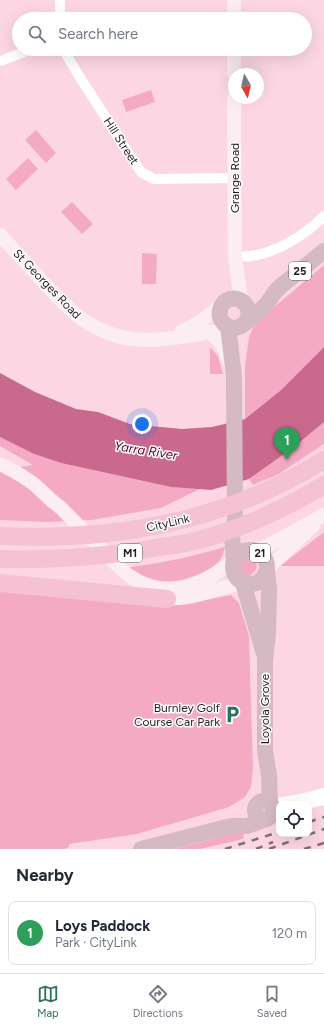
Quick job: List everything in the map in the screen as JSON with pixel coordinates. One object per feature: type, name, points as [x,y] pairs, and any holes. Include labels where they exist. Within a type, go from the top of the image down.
[{"type":"highway","name":"CityLink","points":[[0,536],[42,537],[100,534],[134,530],[178,521],[254,497],[293,478],[324,460]]},
{"type":"highway","name":"CityLink","points":[[0,559],[92,557],[126,554],[198,540],[255,521],[298,501],[324,485]]},
{"type":"highway","points":[[0,583],[167,599]]},
{"type":"main road","name":"25","points":[[246,322],[268,303],[275,292],[324,251]]},
{"type":"main road","name":"25","points":[[242,301],[275,292]]},
{"type":"main road","points":[[224,303],[231,299],[242,301]]},
{"type":"main road","name":"21","points":[[234,385],[240,341],[248,318],[249,310],[242,301]]},
{"type":"main road","name":"21","points":[[224,303],[220,310],[220,316],[222,322],[227,326],[234,385],[235,519],[242,551],[233,572],[236,578],[243,583],[257,583],[262,580],[267,570],[267,563],[260,553],[242,551]]},
{"type":"main road","points":[[227,326],[235,328],[243,326],[246,322]]},
{"type":"main road","name":"Loyola Grove","points":[[267,570],[268,633],[265,661],[268,808]]},
{"type":"main road","name":"Loyola Grove","points":[[243,583],[265,661]]},
{"type":"main road","points":[[141,849],[231,826],[246,826],[268,808]]},
{"type":"street","points":[[60,0],[60,12]]},
{"type":"street","points":[[234,0],[234,12]]},
{"type":"street","points":[[0,61],[13,56]]},
{"type":"street","name":"Hill Street","points":[[67,56],[141,172],[154,178],[234,178]]},
{"type":"street","points":[[234,56],[234,68]]},
{"type":"street","name":"Grange Road","points":[[234,104],[235,258],[242,301]]},
{"type":"street","points":[[235,258],[251,256],[275,248],[294,239],[324,216]]},
{"type":"street","name":"St Georges Road","points":[[0,235],[72,312],[93,327],[118,336],[148,340],[218,331],[227,326]]},
{"type":"street","name":"Grange Road","points":[[224,303],[231,281],[235,258]]},
{"type":"street","name":"St Georges Road","points":[[168,338],[193,327],[207,318],[224,303]]},
{"type":"street","points":[[209,332],[216,337],[223,346],[234,385]]},
{"type":"street","points":[[0,464],[27,479],[57,507],[122,574],[155,588],[166,590],[181,589],[204,581],[242,551],[268,546],[324,516]]},
{"type":"street","points":[[267,570],[324,516]]},
{"type":"street","points":[[122,574],[125,581],[140,590],[167,599],[188,598],[243,583]]},
{"type":"street","points":[[268,808],[324,793]]},
{"type":"street","points":[[312,803],[324,800]]},
{"type":"shaded area","points":[[151,90],[155,102],[126,112],[122,100]]},
{"type":"shaded area","points":[[36,130],[56,153],[46,163],[25,140]]},
{"type":"shaded area","points":[[28,158],[38,169],[16,190],[6,179]]},
{"type":"shaded area","points":[[72,202],[93,224],[82,234],[61,212]]},
{"type":"shaded area","points":[[142,253],[157,254],[156,284],[142,284]]},
{"type":"shaded area","points":[[324,265],[324,347],[280,391],[245,419],[245,366],[249,337],[253,328],[266,314]]},
{"type":"shaded area","points":[[210,347],[218,356],[223,374],[210,374]]},
{"type":"shaded area","points":[[324,422],[324,444],[279,474],[253,485],[249,479],[294,447]]},
{"type":"shaded area","points":[[0,437],[34,454],[61,463],[171,487],[200,489],[161,508],[92,520],[47,522],[0,520],[0,470],[33,465],[0,446]]},
{"type":"shaded area","points":[[324,532],[324,566],[280,566]]},
{"type":"shaded area","points":[[225,547],[221,558],[211,568],[196,576],[179,580],[160,581],[151,579],[130,568],[178,559]]},
{"type":"shaded area","points":[[244,556],[254,559],[257,565],[254,572],[247,578],[241,574],[238,568],[239,562]]},
{"type":"shaded area","points":[[0,591],[150,605],[179,605],[231,595],[239,603],[249,636],[253,768],[251,787],[245,797],[229,807],[137,834],[69,844],[69,847],[65,849],[0,849]]},
{"type":"shaded area","points":[[242,831],[244,838],[239,840],[200,849],[175,849]]},
{"type":"water","name":"Yarra River","points":[[324,347],[324,422],[294,447],[249,479],[211,490],[171,487],[61,463],[34,454],[0,437],[0,373],[35,392],[76,409],[98,412],[130,424],[182,429],[212,427],[245,419],[280,391]]},
{"type":"railway","points":[[312,821],[324,817]]},
{"type":"railway","points":[[269,849],[324,829]]},
{"type":"railway","points":[[225,849],[276,833]]},
{"type":"railway","points":[[256,849],[273,842]]},
{"type":"railway","points":[[304,849],[324,843]]},
{"type":"place","name":"Loys Paddock","points":[[287,460]]},
{"type":"place","name":"Burnley Golf Course Car Park","points":[[233,715]]}]
